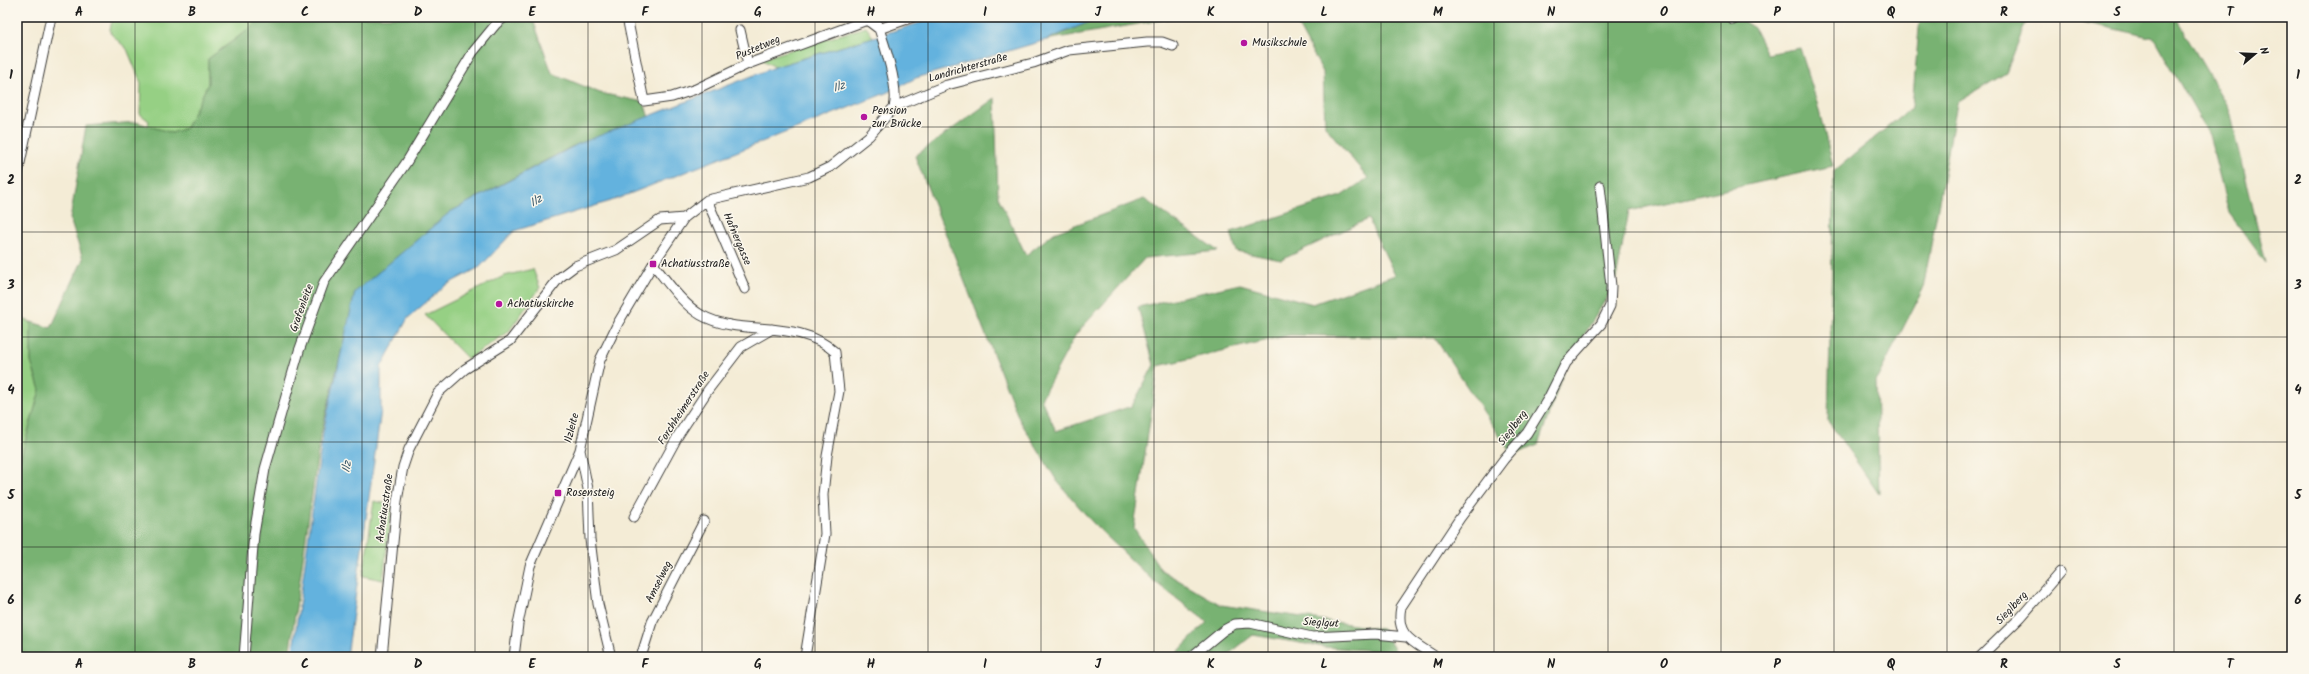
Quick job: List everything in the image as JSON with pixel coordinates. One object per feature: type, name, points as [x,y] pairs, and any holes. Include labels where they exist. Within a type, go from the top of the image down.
[{"type":"street","points":[[17,177],[51,17]]},
{"type":"street","name":"Grafenleite","points":[[244,657],[254,534],[265,469],[299,351],[324,282],[406,163],[474,52],[496,24],[506,17]]},
{"type":"street","name":"Pustetweg","points":[[627,17],[644,102],[672,97],[696,89],[748,64],[867,20],[880,29]]},
{"type":"street","points":[[875,17],[880,29],[896,94],[894,107]]},
{"type":"street","points":[[880,29],[913,17]]},
{"type":"street","points":[[740,30],[748,64]]},
{"type":"street","name":"Landrichterstraße","points":[[684,218],[707,200],[809,177],[830,167],[869,136],[894,107],[946,85],[1033,63],[1069,50],[1147,42],[1162,42],[1173,46]]},
{"type":"street","name":"Sieglberg","points":[[1406,637],[1398,620],[1401,606],[1460,518],[1504,459],[1527,433],[1549,397],[1566,363],[1601,324],[1610,306],[1611,286],[1600,186]]},
{"type":"street","name":"Hafnergasse","points":[[707,200],[745,289]]},
{"type":"street","name":"Ilzleite","points":[[514,657],[518,624],[530,566],[580,450],[600,360],[618,323],[653,264],[684,218]]},
{"type":"street","name":"Achatiusstraße","points":[[382,657],[396,501],[409,449],[438,393],[465,369],[510,340],[560,278],[575,266],[616,250],[660,220],[684,218]]},
{"type":"street","points":[[653,264],[678,294],[700,315],[733,324],[802,333],[824,342],[835,352],[839,391],[827,456],[824,495],[825,534],[806,657]]},
{"type":"street","name":"Forchheimerstraße","points":[[634,516],[679,434],[708,390],[741,347],[772,330]]},
{"type":"street","points":[[580,450],[588,489],[590,539],[598,604],[610,657]]},
{"type":"street","name":"Amselweg","points":[[641,657],[652,622],[704,521]]},
{"type":"street","name":"Sieglberg","points":[[1980,657],[2021,617],[2060,572]]},
{"type":"street","name":"Sieglgut","points":[[1191,657],[1224,630],[1235,624],[1250,623],[1312,637],[1375,634],[1406,637]]},
{"type":"street","points":[[1406,637],[1436,657]]},
{"type":"green space","points":[[113,17],[258,17],[252,27],[208,59],[208,84],[186,128],[172,133],[148,126],[149,121],[140,114],[141,83],[127,49],[111,34],[110,29]]},
{"type":"green space","points":[[258,17],[532,17],[552,73],[600,93],[644,102],[649,118],[571,147],[450,212],[356,292],[320,438],[289,657],[17,657],[17,464],[20,460],[40,390],[31,362],[31,322],[51,328],[83,259],[70,219],[86,126],[136,122],[172,133],[186,128],[208,84],[208,59],[252,27]]},
{"type":"green space","points":[[1101,17],[1178,17],[1046,40]]},
{"type":"green space","points":[[1244,17],[1737,17],[1754,28],[1767,54],[1800,48],[1816,99],[1833,166],[1629,211],[1615,284],[1566,365],[1538,445],[1512,455],[1435,338],[1290,335],[1158,366],[1134,528],[1161,570],[1221,605],[1382,629],[1396,652],[1324,647],[1253,635],[1225,657],[1173,657],[1207,622],[1150,578],[1093,523],[1057,481],[1019,419],[915,156],[995,98],[998,197],[1026,255],[1054,233],[1144,199],[1218,251],[1145,258],[1076,334],[1041,399],[1056,431],[1132,406],[1154,365],[1138,307],[1240,284],[1313,304],[1395,275],[1368,219],[1281,260],[1236,251],[1231,232],[1341,196],[1368,178],[1325,126],[1323,72],[1297,24]]},
{"type":"green space","points":[[1920,17],[2028,17],[2006,73],[1957,103],[1923,289],[1876,381],[1879,494],[1828,421],[1834,171],[1912,107]]},
{"type":"green space","points":[[2061,17],[2175,17],[2230,111],[2266,263],[2229,213],[2209,135],[2154,38]]},
{"type":"green space","points":[[866,27],[873,37],[775,67],[761,59]]},
{"type":"green space","points":[[533,269],[540,288],[509,331],[468,359],[425,315],[504,276]]},
{"type":"green space","points":[[17,317],[31,322],[31,362],[40,390],[20,460],[17,464]]},
{"type":"green space","points":[[374,501],[392,505],[383,580],[363,576]]},
{"type":"water","name":"Ilz","points":[[939,17],[1101,17],[1046,40],[916,78],[886,93],[614,200],[514,231],[480,267],[446,285],[408,318],[381,367],[381,410],[347,657],[292,657],[323,432],[355,292],[450,212],[578,144],[775,67]]},
{"type":"place","name":"Musikschule","points":[[1244,43]]},
{"type":"place","name":"Pension zur Brücke","points":[[864,117]]},
{"type":"place","name":"Achatiusstraße","points":[[653,264]]},
{"type":"place","name":"Achatiuskirche","points":[[499,304]]},
{"type":"place","name":"Rosensteig","points":[[558,493]]}]
